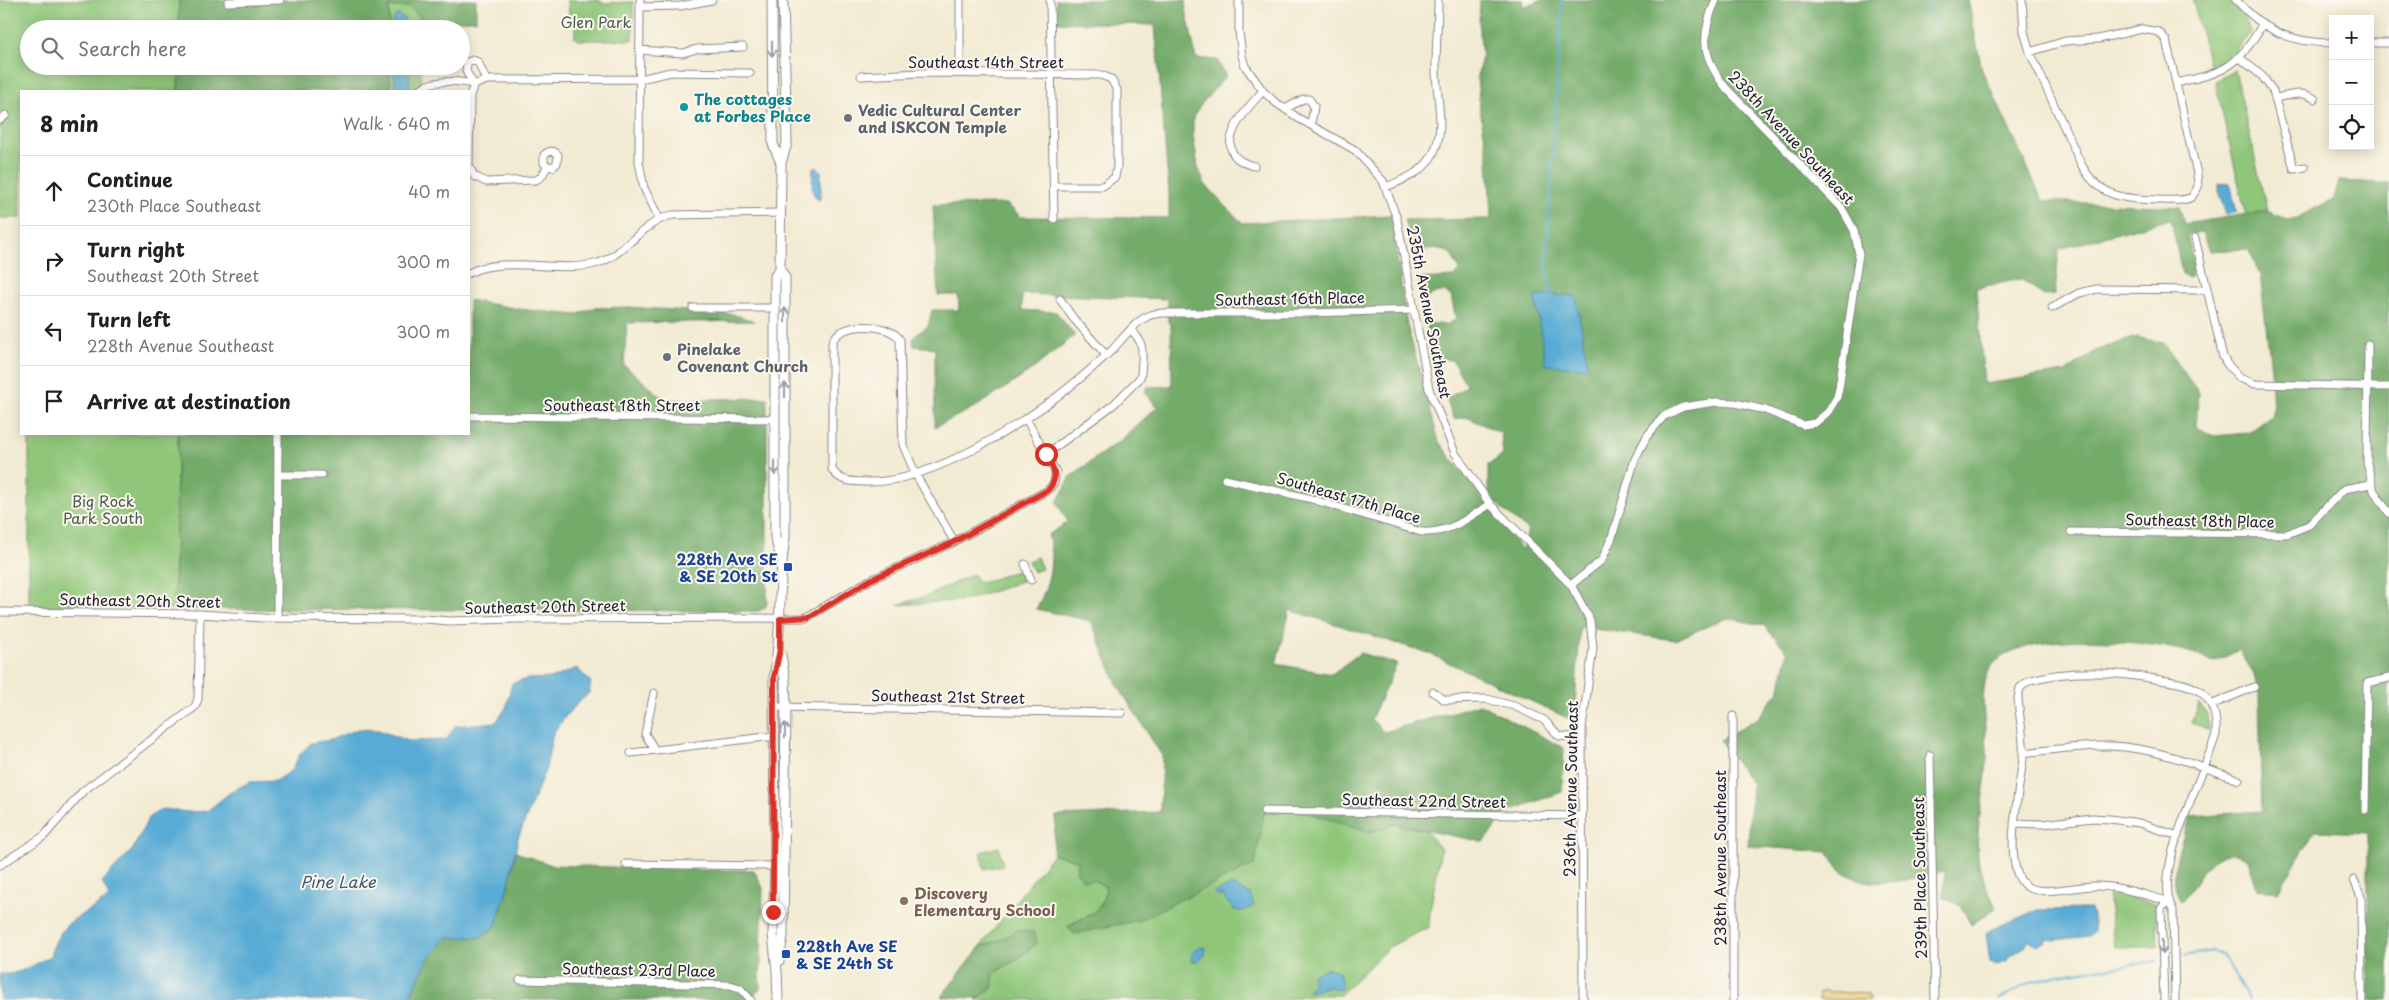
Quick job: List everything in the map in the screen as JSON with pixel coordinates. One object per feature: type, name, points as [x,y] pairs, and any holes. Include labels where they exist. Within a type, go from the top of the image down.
[{"type":"main road","points":[[772,0],[773,144],[781,162]]},
{"type":"main road","points":[[777,0],[778,16],[784,21]]},
{"type":"main road","points":[[777,971],[783,936],[786,707],[785,680],[780,649],[782,560],[785,538],[785,278],[780,269],[781,162],[787,143],[783,0]]},
{"type":"main road","points":[[780,269],[775,276],[775,538],[782,560]]},
{"type":"main road","points":[[778,1000],[773,935],[775,866],[774,677],[780,649]]},
{"type":"main road","points":[[775,774],[784,814]]},
{"type":"street","points":[[228,2],[280,0]]},
{"type":"street","points":[[659,218],[647,198],[641,175],[640,4],[680,6],[712,0]]},
{"type":"street","points":[[960,0],[960,74]]},
{"type":"street","points":[[1050,0],[1054,219]]},
{"type":"street","name":"235th Avenue Southeast","points":[[1239,0],[1239,45],[1245,66],[1263,91],[1285,109],[1355,150],[1375,170],[1386,187],[1397,219],[1426,373],[1437,411],[1455,453],[1490,504],[1571,585]]},
{"type":"street","points":[[1386,187],[1419,170],[1431,158],[1438,143],[1440,127],[1436,69],[1438,0]]},
{"type":"street","name":"238th Avenue Southeast","points":[[1571,585],[1602,560],[1635,459],[1647,436],[1664,416],[1683,407],[1716,402],[1735,403],[1765,410],[1802,425],[1815,422],[1823,417],[1837,397],[1858,254],[1857,239],[1850,221],[1840,207],[1713,71],[1707,60],[1706,42],[1709,17],[1716,0]]},
{"type":"street","points":[[2022,0],[2024,31],[2030,52],[2080,164],[2090,178],[2103,189],[2126,199],[2187,200],[2195,193],[2198,181],[2166,40],[2163,35],[2154,29],[2142,29],[2098,39],[2065,41],[2030,52]]},
{"type":"street","points":[[2236,0],[2262,25],[2289,38],[2329,43]]},
{"type":"street","points":[[2176,83],[2218,72],[2240,58],[2262,25]]},
{"type":"street","points":[[2374,43],[2389,43]]},
{"type":"street","points":[[639,50],[683,53],[697,49],[743,47]]},
{"type":"street","points":[[2240,58],[2267,82],[2276,98],[2294,169],[2305,167]]},
{"type":"street","points":[[470,61],[478,62],[486,80]]},
{"type":"street","points":[[470,95],[474,85],[486,80],[640,79],[671,72],[750,74]]},
{"type":"street","name":"Southeast 14th Street","points":[[861,76],[920,73],[1101,75],[1111,79],[1117,90],[1117,173],[1112,182],[1103,186],[1054,186]]},
{"type":"street","points":[[468,75],[474,85]]},
{"type":"street","points":[[420,90],[425,84],[431,82],[468,82],[474,85]]},
{"type":"street","points":[[1254,166],[1236,156],[1232,150],[1231,138],[1236,121],[1263,91]]},
{"type":"street","points":[[2276,98],[2298,93],[2308,94],[2315,99]]},
{"type":"street","points":[[1285,109],[1303,99],[1309,99],[1314,106],[1310,124]]},
{"type":"street","points":[[0,120],[6,115]]},
{"type":"street","points":[[470,170],[477,179],[486,182],[530,182],[541,177],[548,166]]},
{"type":"street","points":[[470,273],[489,266],[596,264],[616,253],[638,233],[659,218],[684,213],[781,213]]},
{"type":"street","points":[[2194,238],[2223,356],[2233,371],[2246,381],[2264,386],[2389,387]]},
{"type":"street","points":[[2052,308],[2079,293],[2097,289],[2206,290]]},
{"type":"street","points":[[1060,299],[1073,318],[1106,355]]},
{"type":"street","points":[[693,308],[775,308]]},
{"type":"street","name":"Southeast 16th Place","points":[[1131,330],[1147,316],[1166,313],[1309,313],[1414,310]]},
{"type":"street","points":[[954,541],[916,476],[903,445],[901,432],[900,340],[897,335],[885,328],[849,328],[841,330],[836,335],[832,344],[831,460],[833,471],[841,478],[853,482],[894,481],[916,476],[979,445],[1026,419],[1078,380],[1131,330],[1138,337],[1142,345],[1141,375],[1139,379],[1113,405],[1046,454],[1026,419]]},
{"type":"street","points":[[2368,344],[2366,388],[2367,463],[2371,484],[2378,499],[2389,513]]},
{"type":"street","name":"Southeast 18th Street","points":[[470,416],[775,419]]},
{"type":"street","points":[[277,618],[278,435]]},
{"type":"street","name":"Southeast 20th Street","points":[[0,612],[200,614],[277,618],[425,619],[446,621],[513,619],[780,619],[809,617],[870,580],[954,541],[1048,490],[1054,483],[1056,472],[1046,454]]},
{"type":"street","points":[[278,475],[322,474]]},
{"type":"street","name":"Southeast 17th Place","points":[[1225,479],[1308,498],[1421,532],[1447,530],[1490,504]]},
{"type":"street","name":"Southeast 18th Place","points":[[2071,532],[2280,536],[2309,525],[2344,489],[2371,484]]},
{"type":"street","points":[[1025,564],[1031,580]]},
{"type":"street","name":"236th Avenue Southeast","points":[[1571,585],[1587,612],[1593,639],[1583,714],[1582,738],[1583,1000]]},
{"type":"street","points":[[0,864],[44,836],[83,791],[196,708],[198,699],[200,614]]},
{"type":"street","points":[[2164,1000],[2161,909],[2167,901],[2170,869],[2178,836],[2216,734],[2216,719],[2211,706],[2199,691],[2185,684],[2122,674],[2092,673],[2033,680],[2020,688],[2018,698],[2023,753],[2013,841],[2016,865],[2022,882],[2028,887],[2040,890],[2099,886],[2167,901],[2173,910],[2175,1000]]},
{"type":"street","points":[[2364,810],[2367,683],[2389,678]]},
{"type":"street","points":[[2211,706],[2254,687]]},
{"type":"street","points":[[1433,692],[1445,700],[1487,699],[1514,706],[1544,720],[1559,736],[1582,738]]},
{"type":"street","points":[[654,693],[644,734],[655,750]]},
{"type":"street","name":"Southeast 21st Street","points":[[774,707],[1122,713]]},
{"type":"street","name":"238th Avenue Southeast","points":[[1733,716],[1733,1000]]},
{"type":"street","points":[[631,753],[775,736]]},
{"type":"street","points":[[2023,753],[2111,746],[2148,750],[2239,780]]},
{"type":"street","name":"239th Place Southeast","points":[[1930,755],[1935,1000]]},
{"type":"street","name":"Southeast 22nd Street","points":[[1264,811],[1582,816]]},
{"type":"street","points":[[2014,823],[2043,824],[2082,819],[2110,819],[2139,824],[2178,836]]},
{"type":"street","points":[[626,864],[775,866]]},
{"type":"street","points":[[2354,880],[2361,897],[2362,1000]]},
{"type":"street","name":"Southeast 23rd Place","points":[[520,980],[730,985],[740,988],[751,1000]]},
{"type":"green space","points":[[0,0],[179,0],[179,20],[20,20],[20,75],[179,75],[178,90],[20,90],[20,218],[0,218]]},
{"type":"green space","points":[[179,0],[476,0],[476,20],[422,20],[409,7],[389,7],[389,20],[179,20]]},
{"type":"green space","name":"Glen Park","points":[[568,0],[600,0],[600,3],[633,2],[633,40],[577,40],[575,38],[575,18],[569,18]]},
{"type":"green space","points":[[1056,0],[1186,0],[1185,5],[1196,58],[1217,60],[1226,76],[1203,102],[1193,117],[1193,135],[1198,167],[1205,184],[1242,223],[1391,215],[1407,325],[1439,442],[1522,550],[1528,530],[1503,510],[1488,492],[1488,465],[1503,455],[1501,433],[1466,417],[1454,419],[1446,399],[1467,386],[1453,361],[1431,355],[1427,323],[1446,325],[1456,319],[1451,296],[1447,293],[1436,293],[1422,302],[1419,279],[1454,277],[1460,270],[1450,253],[1436,248],[1415,252],[1404,220],[1491,219],[1488,158],[1477,77],[1482,57],[1479,22],[1480,0],[1523,0],[1523,7],[1541,0],[1968,0],[1982,70],[2043,201],[2180,207],[2184,224],[2267,211],[2290,221],[2334,199],[2339,181],[2389,183],[2389,1000],[2368,1000],[2368,833],[2315,831],[2278,892],[2257,889],[2248,859],[2236,854],[2226,854],[2217,858],[2201,873],[2181,902],[2175,882],[2175,871],[2179,848],[2191,816],[2262,811],[2259,695],[2254,675],[2239,650],[2213,663],[2192,653],[2170,648],[2113,641],[2081,640],[2049,642],[2022,648],[2000,658],[1988,673],[1983,694],[1987,763],[1977,846],[1981,871],[1996,908],[1971,925],[1961,906],[1944,898],[1945,871],[1905,880],[1876,882],[1850,876],[1837,866],[1827,852],[1748,846],[1752,785],[1720,740],[1758,718],[1779,691],[1788,652],[1763,625],[1727,618],[1675,640],[1580,627],[1574,721],[1428,653],[1290,610],[1276,664],[1332,674],[1360,653],[1397,664],[1371,719],[1384,732],[1480,704],[1564,748],[1562,792],[1507,812],[1484,842],[1395,824],[1371,832],[1299,810],[1264,813],[1255,864],[1139,920],[1074,934],[1068,926],[1093,913],[1098,908],[1106,887],[1095,881],[1083,880],[1076,871],[1078,860],[1053,854],[1056,816],[1160,812],[1162,756],[1118,686],[1091,621],[1036,609],[1041,601],[1050,573],[1051,554],[1048,535],[1068,522],[1057,502],[1071,476],[1122,439],[1157,407],[1145,392],[1147,387],[1172,386],[1171,324],[1168,322],[1168,299],[1022,294],[1022,310],[1056,312],[1075,335],[1028,373],[981,404],[935,427],[935,348],[914,346],[913,342],[915,336],[928,326],[932,310],[959,310],[958,295],[938,295],[933,205],[1007,204],[1021,217],[1169,218],[1169,193],[1155,25],[1057,22]],"holes":[[[2171,219],[2182,274],[2189,278],[2195,268],[2187,235],[2202,233],[2209,251],[2248,249],[2260,274],[2271,369],[2273,415],[2248,433],[2214,436],[2196,427],[2199,393],[2163,343],[2136,337],[2097,350],[2065,372],[1984,384],[1976,288],[2021,279],[2044,296],[2055,294],[2059,249]]]},
{"type":"green space","points":[[2193,0],[2230,0],[2245,18],[2250,32],[2231,57],[2210,68]]},
{"type":"green space","points":[[409,6],[422,20],[389,20],[389,7]]},
{"type":"green space","points":[[2235,70],[2267,211],[2246,216],[2215,81]]},
{"type":"green space","points":[[179,75],[390,75],[390,90],[178,90]]},
{"type":"green space","points":[[390,75],[421,75],[421,90],[390,90]]},
{"type":"green space","points":[[470,300],[519,309],[576,315],[593,308],[629,307],[732,314],[754,321],[627,323],[624,365],[665,400],[767,398],[767,603],[765,608],[758,611],[174,609],[178,435],[470,435]]},
{"type":"green space","name":"Big Rock Park South","points":[[29,435],[178,435],[174,609],[29,606]]},
{"type":"green space","points":[[1037,557],[1042,569],[1033,572],[1028,561]]},
{"type":"green space","points":[[1023,569],[1025,576],[1022,581],[968,600],[898,605],[932,594],[973,574],[977,581],[981,583]]},
{"type":"green space","points":[[2199,703],[2207,714],[2209,730],[2192,723]]},
{"type":"green space","points":[[1299,810],[1371,832],[1395,824],[1425,830],[1441,849],[1429,927],[1389,947],[1340,995],[1308,995],[1284,1000],[976,1000],[992,988],[994,973],[1017,959],[1017,930],[1005,938],[980,947],[1053,854],[1078,860],[1095,881],[1106,887],[1098,908],[1068,926],[1074,934],[1139,920],[1173,902],[1264,813]]},
{"type":"green space","points":[[999,847],[1003,865],[984,869],[981,852]]},
{"type":"green space","points":[[516,852],[551,865],[754,870],[763,888],[760,989],[750,1000],[408,1000],[428,959],[446,937],[479,937],[495,927],[509,884]]},
{"type":"green space","points":[[2108,892],[2156,904],[2158,947],[2114,947]]},
{"type":"green space","points":[[1017,930],[1034,932],[1037,943],[1017,959],[994,973],[992,988],[979,998],[941,997],[980,947],[1005,938]]},
{"type":"sand","points":[[1823,991],[1868,994],[1870,1000],[1819,1000],[1819,993]]},
{"type":"water","points":[[397,14],[404,20],[394,20]]},
{"type":"water","points":[[394,75],[409,75],[410,90],[397,90]]},
{"type":"water","points":[[816,167],[821,171],[821,197],[819,200],[814,194],[812,186],[813,168]]},
{"type":"water","points":[[2230,183],[2237,212],[2226,215],[2219,194],[2219,185]]},
{"type":"water","points":[[1552,295],[1576,296],[1588,368],[1546,365],[1535,297]]},
{"type":"water","name":"Pine Lake","points":[[577,668],[591,682],[589,693],[569,712],[553,733],[546,768],[518,838],[509,884],[495,927],[479,937],[446,938],[428,959],[408,1000],[0,1000],[0,974],[20,971],[50,956],[60,933],[66,926],[109,897],[102,882],[133,849],[149,817],[163,809],[188,812],[207,811],[232,791],[250,782],[275,781],[292,770],[300,754],[311,743],[330,740],[358,729],[378,730],[409,741],[446,740],[455,726],[496,722],[506,708],[512,683],[528,679],[553,678]]},
{"type":"water","points":[[1231,885],[1250,894],[1254,906],[1242,911],[1234,910],[1222,895],[1218,897],[1214,893]]},
{"type":"water","points":[[2090,909],[2093,915],[2093,933],[2090,936],[2047,939],[2047,941],[2036,945],[2030,940],[2027,941],[2026,946],[2008,957],[2008,960],[1995,965],[1990,963],[1986,933],[1990,930],[2037,910]]},
{"type":"water","points":[[1200,946],[1205,948],[1205,955],[1198,961],[1191,961],[1192,953]]},
{"type":"water","points":[[1328,968],[1339,971],[1342,986],[1340,989],[1328,987],[1309,992],[1308,990],[1313,984],[1312,975]]},
{"type":"waterway","points":[[1552,295],[1546,262],[1562,0]]},
{"type":"waterway","points":[[1926,0],[1937,31]]},
{"type":"waterway","points":[[2184,956],[2212,951],[2223,956],[2249,1000]]},
{"type":"waterway","points":[[1999,1000],[2030,982],[2068,973],[2157,961]]},
{"type":"place","name":"The cottages at Forbes Place","points":[[684,107]]},
{"type":"place","name":"Vedic Cultural Center and ISKCON Temple","points":[[848,118]]},
{"type":"place","name":"Pinelake Covenant Church","points":[[667,357]]},
{"type":"place","name":"228th Ave SE & SE 20th St","points":[[788,567]]},
{"type":"place","name":"Discovery Elementary School","points":[[904,901]]},
{"type":"place","name":"228th Ave SE & SE 24th St","points":[[786,954]]},
{"type":"route","points":[[773,912],[775,866],[774,677],[780,649],[780,619],[809,617],[870,580],[950,544],[1048,490],[1054,483],[1056,472],[1046,454]]}]
